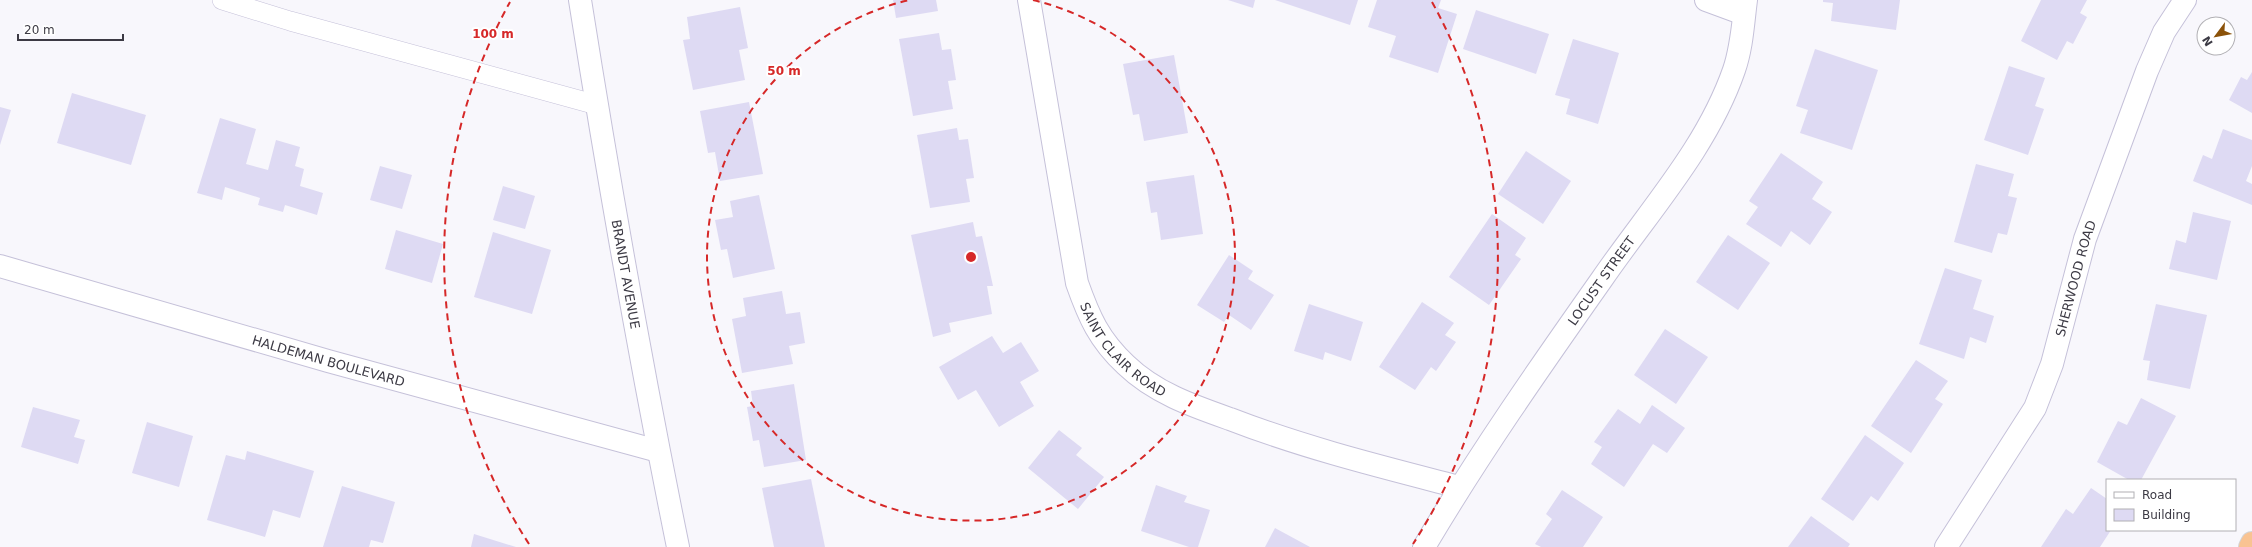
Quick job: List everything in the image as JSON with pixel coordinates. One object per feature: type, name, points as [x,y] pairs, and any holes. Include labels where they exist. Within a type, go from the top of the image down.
[{"type":"highway","points":[[2250,547],[2252,543]]},
{"type":"street","name":"BRANDT AVENUE","points":[[580,0],[658,451],[678,547]]},
{"type":"street","name":"SAINT CLAIR ROAD","points":[[1028,0],[1077,283],[1090,320],[1106,345],[1126,366],[1151,384],[1179,400],[1278,437],[1360,462],[1459,487]]},
{"type":"street","points":[[1706,0],[1745,7]]},
{"type":"street","name":"SHERWOOD ROAD","points":[[1946,547],[2035,408],[2052,364],[2085,239],[2141,86],[2164,32],[2185,0]]},
{"type":"street","name":"LOCUST STREET","points":[[1424,547],[1459,487],[1623,248],[1693,152],[1722,100],[1734,69],[1739,50],[1745,7]]},
{"type":"street","name":"HALDEMAN BOULEVARD","points":[[0,266],[328,361],[658,451]]},
{"type":"lane","points":[[222,0],[290,21],[597,105]]},
{"type":"building","points":[[893,0],[936,0],[938,11],[896,18]]},
{"type":"building","points":[[1228,0],[1255,0],[1253,8]]},
{"type":"building","points":[[1275,0],[1358,0],[1350,25]]},
{"type":"building","points":[[1377,0],[1441,0],[1438,8],[1457,14],[1438,73],[1389,57],[1396,36],[1368,27]]},
{"type":"building","points":[[1823,0],[1900,0],[1896,30],[1831,21],[1833,3],[1823,2]]},
{"type":"building","points":[[2041,0],[2087,0],[2080,13],[2087,17],[2073,44],[2067,41],[2057,60],[2021,41]]},
{"type":"building","points":[[740,7],[748,48],[739,50],[745,80],[693,90],[683,40],[690,39],[687,17]]},
{"type":"building","points":[[1476,10],[1549,34],[1536,74],[1463,49]]},
{"type":"building","points":[[939,33],[942,50],[951,49],[956,80],[948,81],[953,109],[913,116],[899,39]]},
{"type":"building","points":[[1573,39],[1619,53],[1598,124],[1566,114],[1570,99],[1555,95]]},
{"type":"building","points":[[1815,49],[1878,70],[1852,150],[1800,133],[1808,110],[1796,106]]},
{"type":"building","points":[[1174,55],[1188,133],[1144,141],[1139,114],[1133,115],[1123,64]]},
{"type":"building","points":[[2009,66],[2045,78],[2035,106],[2044,109],[2028,155],[1984,140]]},
{"type":"building","points":[[2252,72],[2252,113],[2229,100],[2241,77],[2247,80]]},
{"type":"building","points":[[72,93],[146,115],[131,165],[57,143]]},
{"type":"building","points":[[749,102],[763,174],[720,181],[715,152],[708,153],[700,111]]},
{"type":"building","points":[[0,107],[11,110],[0,145]]},
{"type":"building","points":[[220,118],[256,129],[246,164],[268,170],[276,140],[300,147],[295,166],[304,169],[300,186],[323,193],[317,215],[285,205],[283,212],[258,205],[260,198],[225,187],[222,200],[197,193]]},
{"type":"building","points":[[957,128],[959,140],[968,139],[974,178],[966,179],[970,202],[930,208],[917,135]]},
{"type":"building","points":[[2223,129],[2252,140],[2252,166],[2246,181],[2252,184],[2252,205],[2193,181],[2203,155],[2212,159]]},
{"type":"building","points":[[1526,151],[1571,181],[1543,224],[1498,194]]},
{"type":"building","points":[[1781,153],[1823,182],[1812,199],[1832,212],[1810,245],[1791,231],[1781,247],[1746,224],[1758,207],[1749,201]]},
{"type":"building","points":[[1976,164],[2014,174],[2008,196],[2017,198],[2007,235],[1998,233],[1992,253],[1954,242]]},
{"type":"building","points":[[380,166],[412,175],[402,209],[370,200]]},
{"type":"building","points":[[1194,175],[1203,234],[1161,240],[1157,212],[1151,213],[1146,182]]},
{"type":"building","points":[[503,186],[535,196],[525,229],[493,220]]},
{"type":"building","points":[[759,195],[775,269],[733,278],[727,249],[721,250],[715,220],[733,217],[730,201]]},
{"type":"building","points":[[2193,212],[2231,221],[2217,280],[2169,269],[2176,240],[2186,243]]},
{"type":"building","points":[[1492,214],[1526,238],[1515,255],[1521,259],[1489,305],[1449,277]]},
{"type":"building","points":[[973,222],[976,237],[982,236],[993,286],[987,286],[992,314],[949,323],[951,332],[933,337],[911,235]]},
{"type":"building","points":[[396,230],[443,244],[432,283],[385,269]]},
{"type":"building","points":[[493,232],[551,250],[532,314],[474,297]]},
{"type":"building","points":[[1728,235],[1770,263],[1738,310],[1696,282]]},
{"type":"building","points":[[1229,255],[1253,271],[1248,279],[1274,295],[1251,330],[1229,315],[1224,322],[1197,305]]},
{"type":"building","points":[[1945,268],[1982,280],[1973,309],[1994,316],[1986,343],[1970,337],[1964,359],[1919,344]]},
{"type":"building","points":[[782,291],[786,314],[800,312],[805,343],[789,346],[793,364],[742,373],[732,319],[746,316],[743,298]]},
{"type":"building","points":[[1422,302],[1454,323],[1445,335],[1456,342],[1436,371],[1431,367],[1415,390],[1379,367]]},
{"type":"building","points":[[1309,304],[1363,322],[1351,361],[1325,352],[1323,360],[1294,351]]},
{"type":"building","points":[[2156,304],[2207,315],[2190,389],[2147,380],[2150,361],[2143,360]]},
{"type":"building","points":[[1665,329],[1708,357],[1676,404],[1634,375]]},
{"type":"building","points":[[992,336],[1003,353],[1021,342],[1039,371],[1020,382],[1034,406],[999,427],[976,390],[958,400],[939,367]]},
{"type":"building","points":[[1916,360],[1948,381],[1935,399],[1943,404],[1911,453],[1871,426]]},
{"type":"building","points":[[794,384],[806,460],[764,467],[759,440],[753,441],[747,407],[753,406],[751,391]]},
{"type":"building","points":[[2141,398],[2176,416],[2142,479],[2127,479],[2097,462],[2118,421],[2127,425]]},
{"type":"building","points":[[1652,405],[1685,428],[1667,453],[1653,444],[1624,487],[1591,464],[1602,447],[1594,442],[1618,409],[1640,424]]},
{"type":"building","points":[[33,407],[80,420],[74,437],[85,440],[78,464],[21,447]]},
{"type":"building","points":[[147,422],[193,436],[179,487],[132,473]]},
{"type":"building","points":[[1059,430],[1082,448],[1076,455],[1104,477],[1078,509],[1028,468]]},
{"type":"building","points":[[1865,435],[1904,463],[1878,501],[1871,496],[1853,521],[1821,499]]},
{"type":"building","points":[[247,451],[314,471],[300,518],[273,510],[265,537],[207,520],[226,455],[245,460]]},
{"type":"building","points":[[811,479],[825,547],[774,547],[762,488]]},
{"type":"building","points":[[1156,485],[1187,496],[1184,502],[1210,510],[1198,547],[1189,547],[1141,531]]},
{"type":"building","points":[[342,486],[395,502],[383,543],[371,540],[369,547],[323,547]]},
{"type":"building","points":[[2091,488],[2106,498],[2106,531],[2110,531],[2100,547],[2041,547],[2066,509],[2073,514]]},
{"type":"building","points":[[1562,490],[1603,517],[1583,547],[1541,547],[1535,544],[1552,519],[1546,514]]},
{"type":"building","points":[[1811,516],[1850,544],[1848,547],[1788,547]]},
{"type":"building","points":[[1275,528],[1310,547],[1265,547]]},
{"type":"building","points":[[474,534],[516,547],[471,547]]}]
